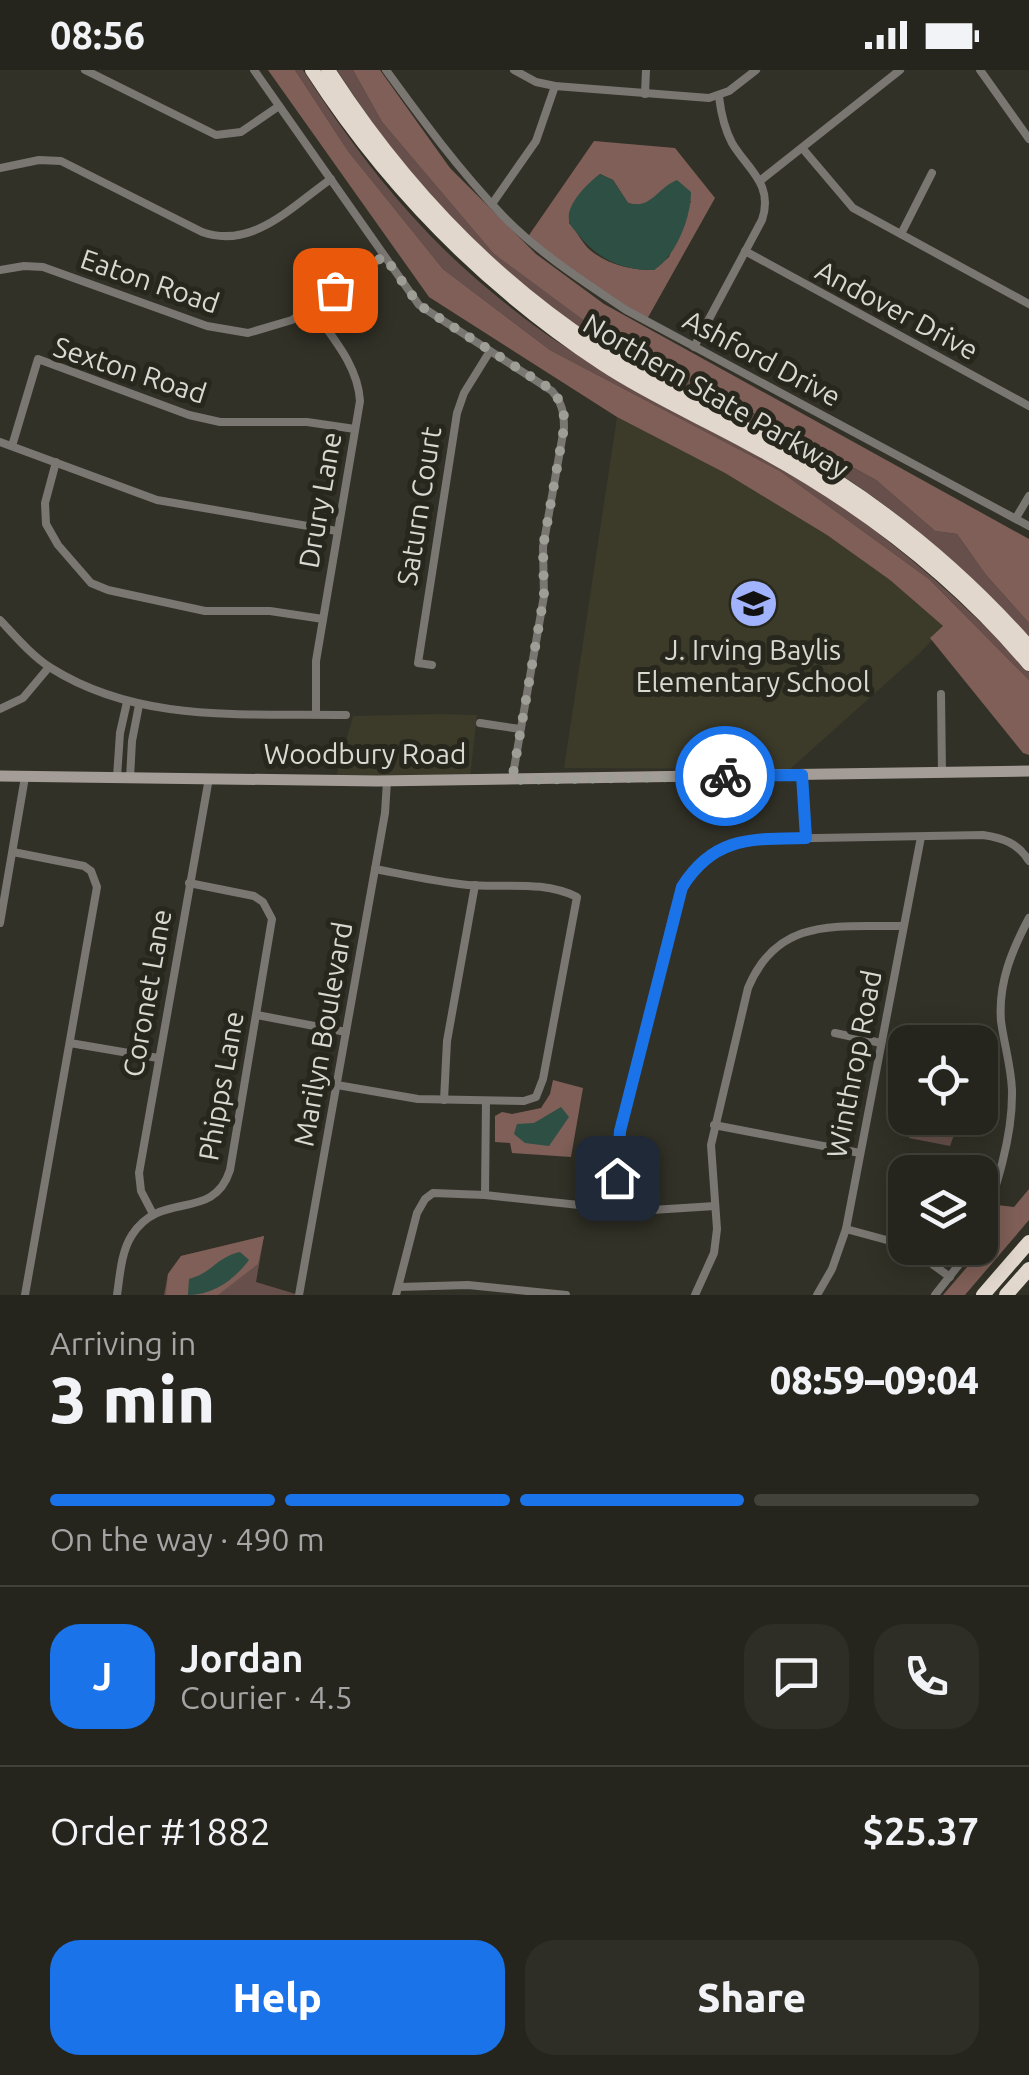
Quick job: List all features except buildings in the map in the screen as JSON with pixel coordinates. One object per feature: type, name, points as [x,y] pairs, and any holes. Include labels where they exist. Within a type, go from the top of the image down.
[{"type":"highway","name":"Northern State Parkway","points":[[312,70],[358,139],[401,191],[484,275],[606,366],[790,466],[865,515],[955,588],[1029,664]]},
{"type":"highway","name":"Northern State Parkway","points":[[328,70],[362,124],[409,183],[509,282],[595,346],[662,386],[786,450],[882,513],[962,578],[1029,647]]},
{"type":"highway","points":[[983,1295],[1029,1242]]},
{"type":"highway","points":[[1006,1295],[1029,1269]]},
{"type":"main road","name":"Woodbury Road","points":[[0,776],[387,781],[1029,771]]},
{"type":"street","points":[[85,70],[216,135],[241,132],[279,106]]},
{"type":"street","points":[[254,70],[419,305],[552,390],[560,401],[564,428],[543,547],[544,596],[512,780]]},
{"type":"street","name":"Ashford Drive","points":[[386,70],[440,144],[492,204],[575,277],[626,310],[1029,526]]},
{"type":"street","points":[[514,70],[536,82],[555,86],[719,97],[756,70]]},
{"type":"street","points":[[644,94],[646,70]]},
{"type":"street","points":[[762,180],[900,70]]},
{"type":"street","points":[[980,70],[1029,139]]},
{"type":"street","points":[[492,204],[536,141],[555,86]]},
{"type":"street","points":[[694,347],[765,212],[762,180],[731,140],[723,123],[719,97]]},
{"type":"street","points":[[803,149],[853,208],[1029,304]]},
{"type":"street","points":[[0,168],[38,160],[61,161],[202,232],[227,238],[258,231],[331,179]]},
{"type":"street","points":[[901,234],[932,173]]},
{"type":"street","name":"Andover Drive","points":[[745,251],[1029,406]]},
{"type":"street","name":"Eaton Road","points":[[0,270],[43,267],[234,333],[280,326],[384,256]]},
{"type":"street","name":"Drury Lane","points":[[310,307],[356,376],[360,402],[316,662],[316,714]]},
{"type":"street","name":"Saturn Court","points":[[432,665],[418,663],[457,413],[464,393],[490,351]]},
{"type":"street","name":"Sexton Road","points":[[12,446],[38,360],[189,416],[220,422],[308,422],[355,429]]},
{"type":"street","points":[[0,442],[157,500],[337,531]]},
{"type":"street","points":[[56,462],[44,503],[46,524],[58,545],[92,582],[108,590],[206,611],[270,612],[322,620]]},
{"type":"street","points":[[1016,518],[1029,496]]},
{"type":"street","points":[[0,620],[49,667],[127,702],[184,712],[346,715]]},
{"type":"street","points":[[0,709],[24,698],[49,667]]},
{"type":"street","points":[[941,694],[942,773]]},
{"type":"street","points":[[123,778],[120,734],[127,702]]},
{"type":"street","points":[[123,778],[139,705]]},
{"type":"street","points":[[480,723],[520,729]]},
{"type":"street","points":[[802,775],[806,838]]},
{"type":"street","points":[[0,923],[26,776]]},
{"type":"street","name":"Coronet Lane","points":[[154,1214],[142,1190],[139,1173],[209,778]]},
{"type":"street","name":"Marilyn Boulevard","points":[[299,1295],[375,869],[387,781]]},
{"type":"street","name":"Winthrop Road","points":[[817,1295],[832,1270],[846,1230],[921,837]]},
{"type":"street","points":[[618,1210],[620,1131],[682,887],[704,860],[726,845],[758,839],[998,837],[1020,848],[1029,861]]},
{"type":"street","points":[[12,852],[84,866],[96,880],[25,1295]]},
{"type":"street","points":[[337,1085],[418,1100],[524,1102],[536,1096],[577,897],[528,884],[474,885],[375,869]]},
{"type":"street","name":"Phipps Lane","points":[[154,1214],[208,1200],[219,1194],[225,1184],[272,930],[270,913],[254,896],[190,883]]},
{"type":"street","points":[[444,1100],[447,1041],[474,885]]},
{"type":"street","points":[[998,1165],[1011,1116],[1012,1088],[1002,1024],[1002,993],[1010,956],[1029,918]]},
{"type":"street","points":[[696,1295],[714,1254],[717,1229],[710,1154],[714,1125],[748,988],[756,970],[790,936],[815,928],[904,926]]},
{"type":"street","points":[[257,1016],[346,1032]]},
{"type":"street","points":[[834,1033],[881,1043]]},
{"type":"street","points":[[70,1043],[158,1058]]},
{"type":"street","points":[[485,1195],[486,1101]]},
{"type":"street","points":[[714,1125],[860,1153]]},
{"type":"street","points":[[566,1295],[468,1285],[397,1291],[417,1213],[425,1199],[433,1193],[485,1195],[664,1212],[715,1206]]},
{"type":"street","points":[[117,1295],[129,1240],[154,1214]]},
{"type":"street","points":[[846,1230],[888,1241]]},
{"type":"street","points":[[933,1265],[950,1278]]},
{"type":"street","points":[[935,1295],[960,1265]]},
{"type":"shaded area","points":[[268,70],[295,70],[348,151],[443,269],[550,350],[780,471],[929,579],[1029,680],[1029,755],[1023,753],[930,638],[943,626],[890,580],[827,535],[725,473],[617,417],[429,297]]},
{"type":"shaded area","points":[[295,70],[303,70],[343,130],[410,214],[488,289],[589,362],[760,453],[833,500],[935,580],[999,640],[1029,672],[1029,680],[929,579],[780,471],[550,350],[443,269],[348,151]]},
{"type":"shaded area","points":[[337,70],[353,70],[382,122],[493,253],[705,388],[876,480],[935,531],[957,534],[986,575],[1029,623],[1029,638],[931,542],[849,480],[643,369],[543,303],[484,252],[430,195]]},
{"type":"shaded area","points":[[353,70],[380,70],[450,168],[536,254],[604,304],[1029,539],[1029,623],[986,575],[957,534],[935,531],[876,480],[589,324],[493,253],[382,122]]},
{"type":"shaded area","points":[[594,141],[675,148],[715,198],[646,321],[527,238]],"holes":[[[600,174],[613,180],[628,203],[691,201],[669,257],[654,270],[628,268],[604,259],[587,247],[569,223],[581,194]]]},
{"type":"shaded area","name":"J. Irving Baylis Elementary School","points":[[617,417],[725,473],[827,535],[890,580],[944,627],[790,769],[564,768]]},
{"type":"shaded area","points":[[477,715],[470,777],[336,777],[353,716]]},
{"type":"shaded area","points":[[553,1080],[583,1088],[571,1157],[512,1153],[510,1143],[495,1142],[495,1116],[541,1108]]},
{"type":"shaded area","points":[[910,1135],[954,1135],[950,1146],[909,1138]]},
{"type":"shaded area","points":[[1029,1189],[1029,1220],[998,1256],[998,1205],[1014,1207]]},
{"type":"shaded area","points":[[264,1236],[256,1282],[299,1295],[164,1295],[168,1274],[181,1256]]},
{"type":"shaded area","points":[[264,1236],[258,1264],[218,1295],[166,1295],[168,1274],[181,1256]]},
{"type":"shaded area","points":[[969,1265],[991,1265],[965,1295],[943,1295]]},
{"type":"water","points":[[600,174],[613,180],[628,203],[648,201],[677,180],[691,192],[681,236],[669,256],[654,270],[611,261],[584,242],[569,222],[575,201]]},
{"type":"water","points":[[561,1107],[569,1117],[549,1146],[525,1143],[514,1134],[517,1124],[534,1123]]},
{"type":"water","points":[[240,1252],[249,1260],[230,1280],[206,1292],[188,1295],[189,1279]]},
{"type":"way so far","points":[[335,290],[384,256],[419,305],[552,390],[560,401],[564,428],[543,547],[544,596],[512,780],[725,776]]},
{"type":"place","name":"J. Irving Baylis Elementary School","points":[[753,603]]},
{"type":"route","points":[[617,1178],[620,1131],[682,887],[704,860],[726,845],[758,839],[806,838],[802,775],[725,776]]}]
